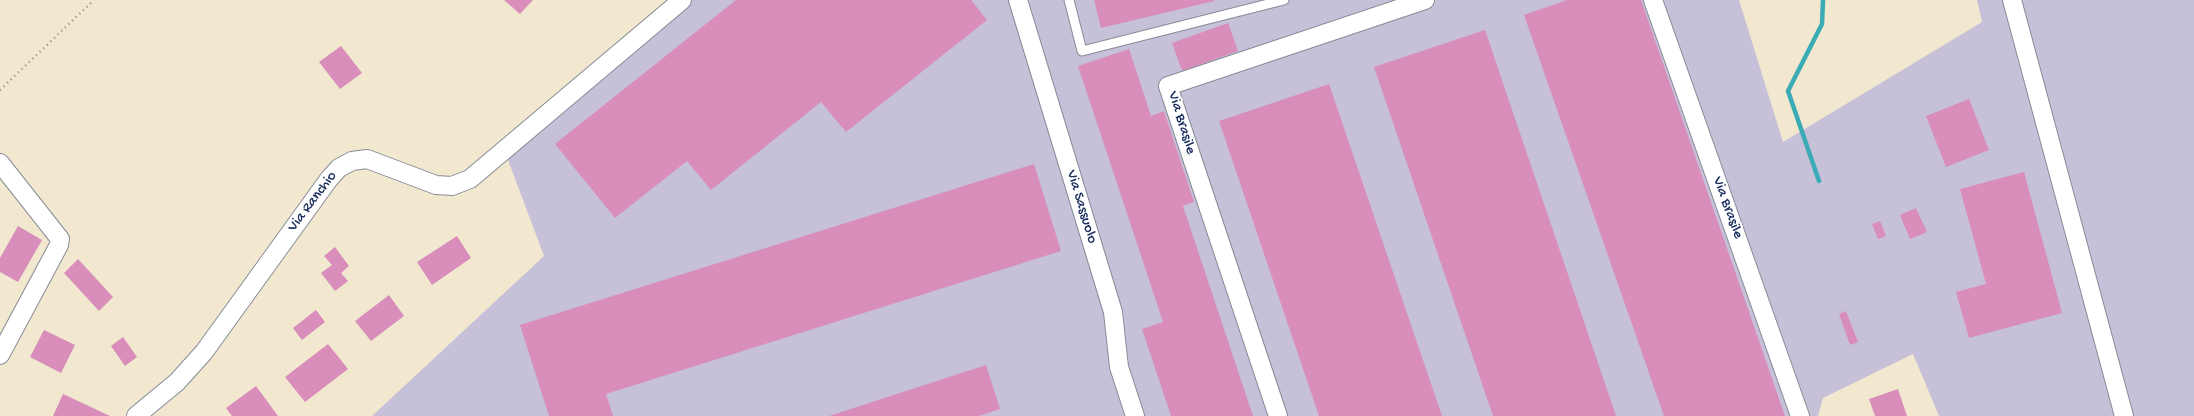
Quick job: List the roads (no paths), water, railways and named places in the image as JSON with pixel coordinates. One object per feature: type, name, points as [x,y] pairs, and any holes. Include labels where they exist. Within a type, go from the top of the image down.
[{"type":"street","name":"Via Ranchio","points":[[136,416],[177,382],[204,352],[329,178],[340,168],[352,161],[367,159],[436,185],[452,186],[470,179],[682,0]]},
{"type":"street","name":"Via Sassuolo","points":[[1018,0],[1114,312],[1119,367],[1134,416]]},
{"type":"street","name":"Via Brasile","points":[[1278,416],[1168,86],[1425,0]]},
{"type":"street","name":"Via Brasile","points":[[1653,0],[1800,416]]},
{"type":"street","points":[[2012,0],[2124,416]]},
{"type":"street","points":[[0,163],[60,239],[59,246],[0,355]]},
{"type":"lane","points":[[1069,0],[1082,51],[1284,0]]},
{"type":"waterway","points":[[1819,181],[1788,91],[1822,24],[1823,0]]}]
